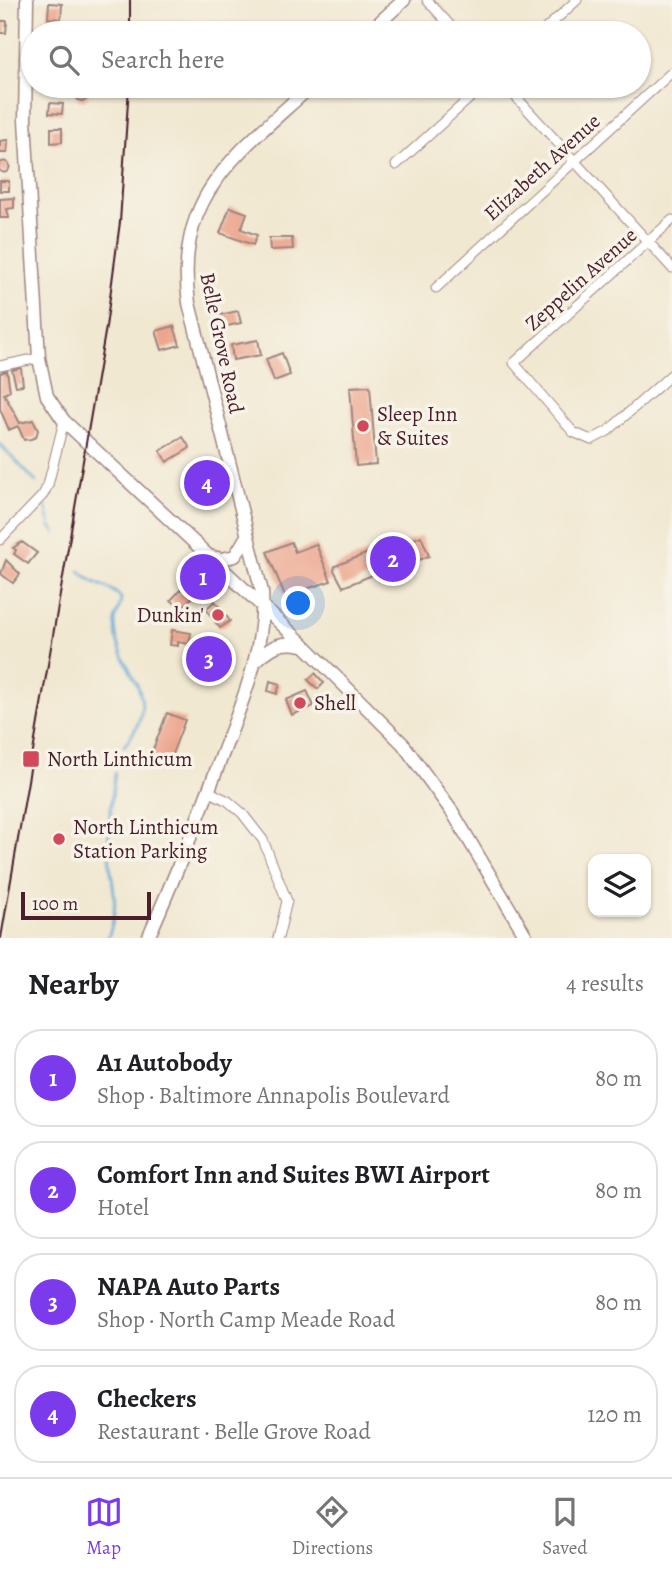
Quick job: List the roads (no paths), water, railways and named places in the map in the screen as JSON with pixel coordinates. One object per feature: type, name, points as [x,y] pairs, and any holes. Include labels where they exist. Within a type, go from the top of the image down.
[{"type":"main road","points":[[27,0],[27,21]]},
{"type":"main road","points":[[381,21],[404,0]]},
{"type":"main road","points":[[25,98],[39,358],[47,396],[64,421],[305,646],[403,744],[429,778],[527,938]]},
{"type":"main road","name":"Belle Grove Road","points":[[263,608],[189,303],[186,259],[193,219],[216,177],[290,98]]},
{"type":"main road","points":[[205,555],[222,559],[235,556],[247,536]]},
{"type":"main road","points":[[148,938],[208,791],[254,662],[263,608]]},
{"type":"main road","points":[[254,662],[272,646],[281,642],[305,646]]},
{"type":"street","points":[[427,0],[446,21]]},
{"type":"street","points":[[554,21],[578,0]]},
{"type":"street","name":"Elizabeth Avenue","points":[[651,91],[672,72]]},
{"type":"street","points":[[396,164],[470,98]]},
{"type":"street","points":[[517,98],[672,268]]},
{"type":"street","name":"Elizabeth Avenue","points":[[436,288],[644,98]]},
{"type":"street","name":"Zeppelin Avenue","points":[[672,220],[514,363],[573,432],[591,440],[608,431],[672,374]]},
{"type":"street","points":[[0,366],[39,358]]},
{"type":"street","points":[[0,540],[4,528],[48,485],[64,421]]},
{"type":"street","points":[[208,791],[228,801],[242,813],[262,840],[287,901],[278,938]]},
{"type":"waterway","points":[[0,444],[36,482]]},
{"type":"waterway","points":[[46,507],[51,527],[56,533]]},
{"type":"waterway","points":[[80,571],[121,598],[115,621],[118,642],[141,697],[141,711],[136,727],[124,746]]},
{"type":"waterway","points":[[108,938],[115,903],[109,841],[115,773]]},
{"type":"tram line","points":[[130,0],[130,21]]},
{"type":"tram line","points":[[1,938],[106,327],[120,222],[128,98]]},
{"type":"place","name":"Sleep Inn & Suites","points":[[363,426]]},
{"type":"place","name":"Checkers","points":[[207,483]]},
{"type":"place","name":"Comfort Inn and Suites BWI Airport","points":[[393,559]]},
{"type":"place","name":"A1 Autobody","points":[[203,577]]},
{"type":"place","name":"Dunkin'","points":[[218,615]]},
{"type":"place","name":"NAPA Auto Parts","points":[[209,659]]},
{"type":"place","name":"Shell","points":[[300,703]]},
{"type":"place","name":"North Linthicum","points":[[31,759]]},
{"type":"place","name":"North Linthicum Station Parking","points":[[59,839]]}]
